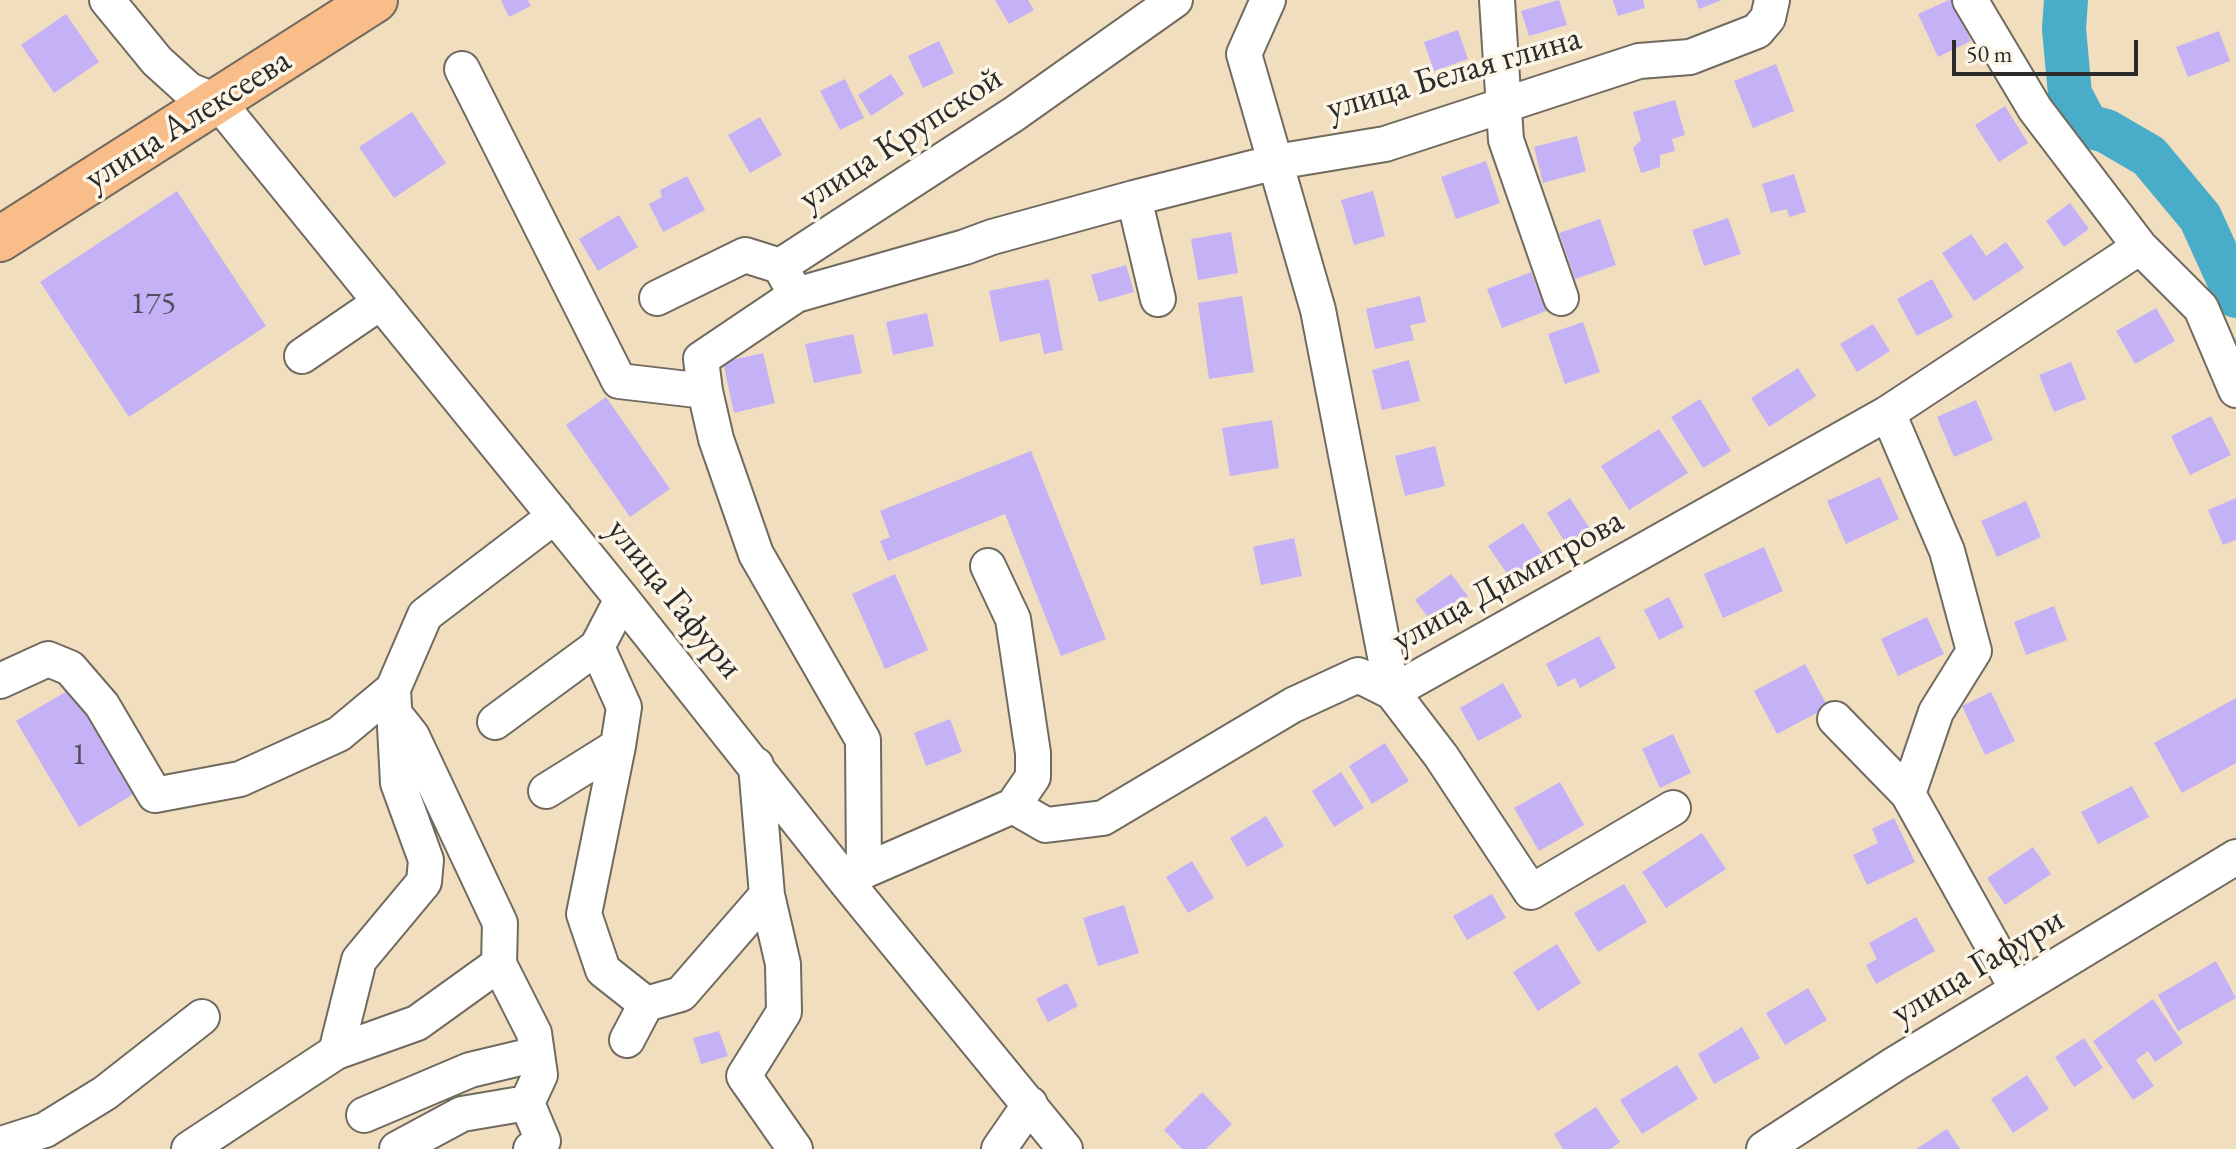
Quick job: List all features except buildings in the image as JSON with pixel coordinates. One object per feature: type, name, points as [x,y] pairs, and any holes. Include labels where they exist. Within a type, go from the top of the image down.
[{"type":"main road","name":"улица Алексеева","points":[[0,239],[375,0]]},
{"type":"street","points":[[107,0],[157,61],[189,90],[218,102]]},
{"type":"street","name":"улица Крупской","points":[[780,266],[1014,114],[1175,0]]},
{"type":"street","points":[[1268,0],[1244,54],[1318,310],[1392,692],[1441,756],[1531,892],[1673,808]]},
{"type":"street","points":[[1497,0],[1506,140],[1561,298]]},
{"type":"street","name":"улица Белая глина","points":[[705,391],[701,359],[796,295],[1134,198],[1276,162],[1385,144],[1639,61],[1690,57],[1757,31],[1768,18],[1772,0]]},
{"type":"street","points":[[1970,0],[2035,109],[2140,247],[2201,308],[2236,390]]},
{"type":"street","points":[[462,69],[619,381],[705,391],[716,439],[756,554],[863,740],[856,877],[1013,806],[1033,777],[1033,753],[1013,619],[988,566]]},
{"type":"street","name":"улица Гафури","points":[[218,102],[756,765],[856,877],[1065,1149]]},
{"type":"street","points":[[1134,198],[1158,299]]},
{"type":"street","name":"улица Димитрова","points":[[1013,806],[1046,825],[1103,818],[1293,705],[1358,675],[1392,692],[1888,413],[2140,247]]},
{"type":"street","points":[[657,298],[745,255],[780,266],[796,295]]},
{"type":"street","points":[[302,356],[381,302]]},
{"type":"street","points":[[1888,413],[1947,551],[1974,651],[1936,712],[1908,794]]},
{"type":"street","points":[[336,1052],[359,960],[424,882],[426,860],[398,783],[394,702],[425,615],[555,516]]},
{"type":"street","points":[[495,722],[597,647],[622,599]]},
{"type":"street","points":[[597,647],[624,707],[584,914],[603,970],[646,1004]]},
{"type":"street","points":[[0,681],[48,659],[70,668],[102,705],[155,795],[240,779],[339,734],[394,702]]},
{"type":"street","points":[[394,702],[500,923],[499,964],[534,1033],[540,1075],[527,1103],[543,1141],[531,1149]]},
{"type":"street","points":[[1835,719],[1908,794],[2017,989]]},
{"type":"street","points":[[546,791],[618,746]]},
{"type":"street","points":[[756,765],[767,895],[783,964],[784,1012],[744,1076],[795,1149]]},
{"type":"street","name":"улица Гафури","points":[[1764,1149],[1895,1064],[2236,857]]},
{"type":"street","points":[[627,1040],[646,1004],[681,994],[767,895]]},
{"type":"street","points":[[189,1149],[336,1052],[417,1023],[499,964]]},
{"type":"street","points":[[1,1144],[45,1130],[105,1093],[202,1017]]},
{"type":"street","points":[[364,1115],[470,1070],[537,1054]]},
{"type":"street","points":[[397,1149],[462,1114],[527,1103]]},
{"type":"street","points":[[999,1149],[1030,1104]]},
{"type":"waterway","points":[[2066,0],[2064,29],[2070,94],[2087,126],[2106,131],[2149,156],[2200,217],[2236,296]]}]
